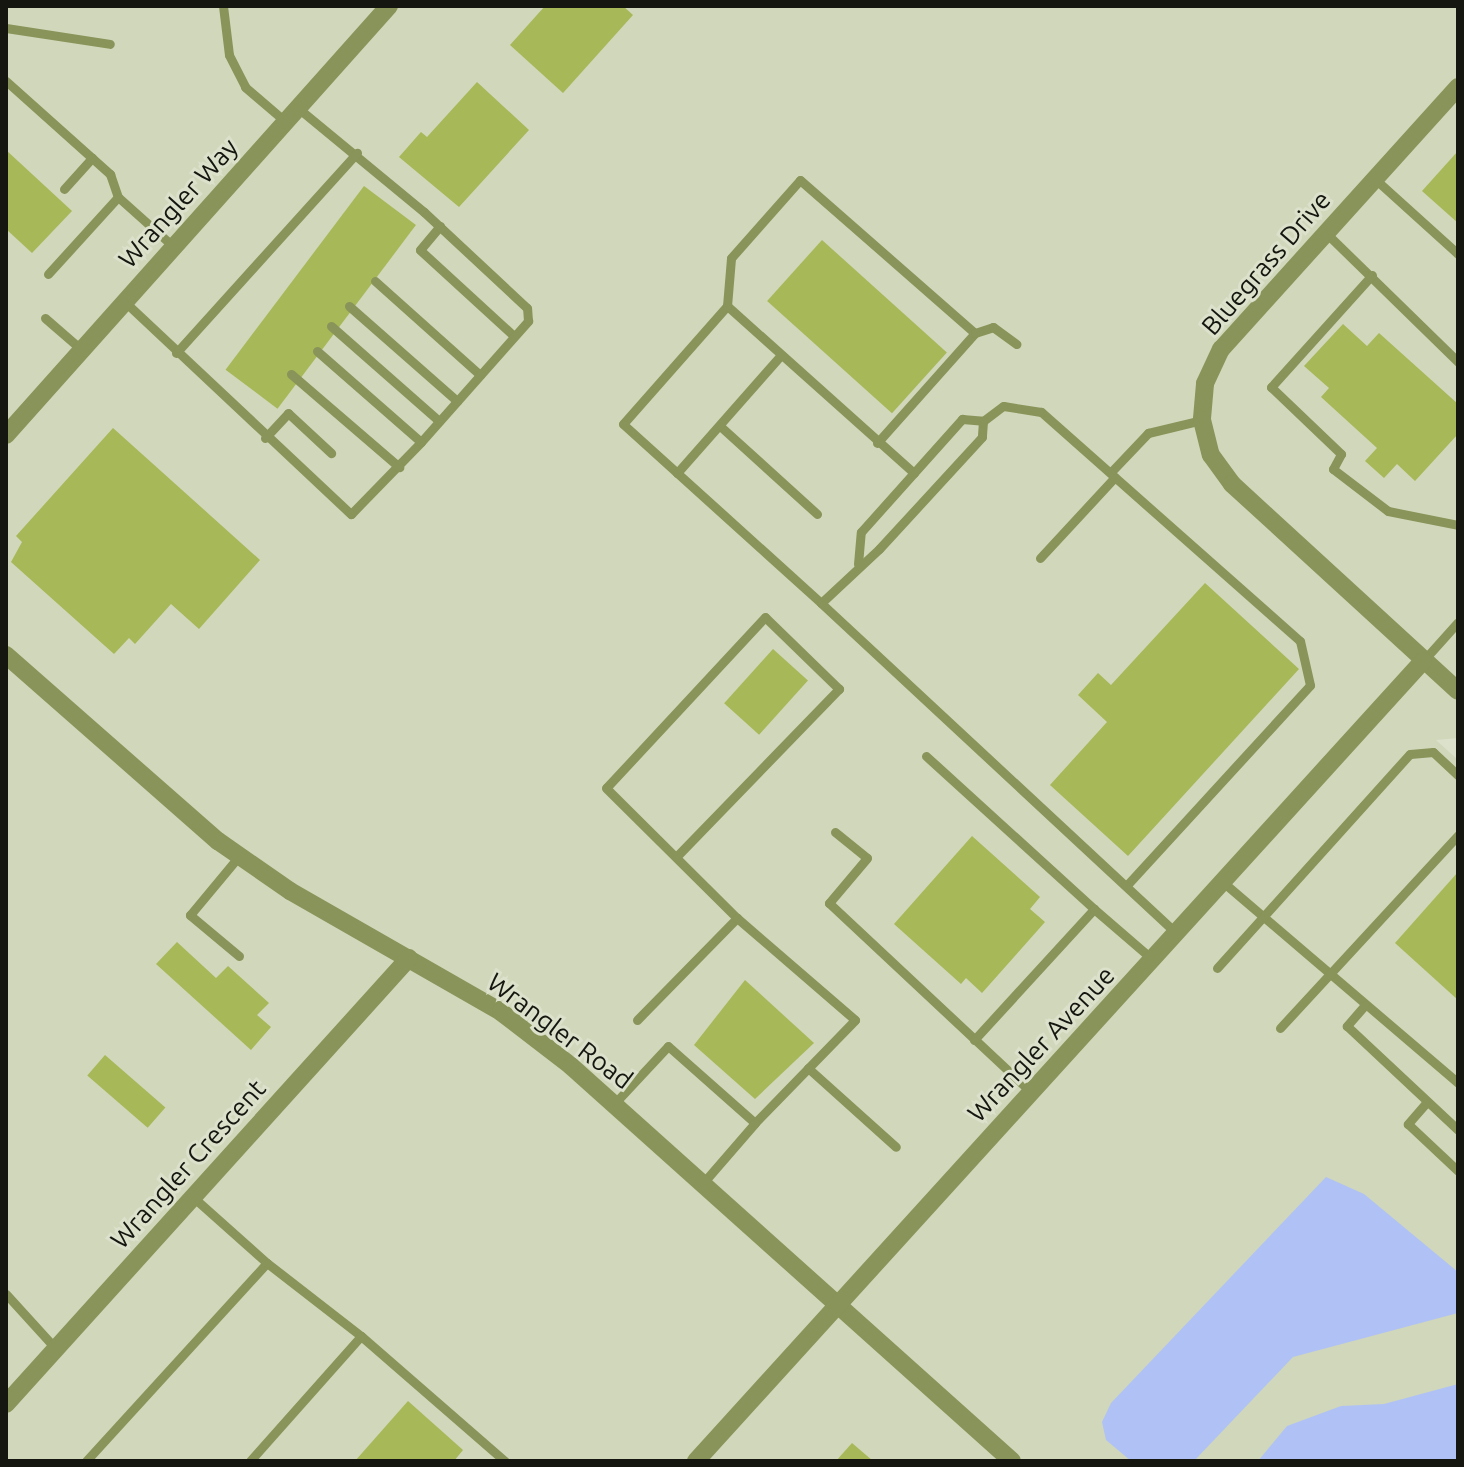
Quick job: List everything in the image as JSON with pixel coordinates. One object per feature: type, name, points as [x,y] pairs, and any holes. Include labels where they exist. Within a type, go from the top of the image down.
[{"type":"street","name":"Wrangler Way","points":[[6,435],[389,6]]},
{"type":"street","name":"Bluegrass Drive","points":[[1458,87],[1221,349],[1205,384],[1202,420],[1211,455],[1232,484],[1458,691]]},
{"type":"street","name":"Wrangler Road","points":[[6,655],[239,856],[501,1012],[614,1104],[1012,1461]]},
{"type":"street","name":"Wrangler Avenue","points":[[696,1461],[1423,661]]},
{"type":"street","name":"Wrangler Crescent","points":[[6,1404],[409,958]]},
{"type":"lane","points":[[125,302],[265,438],[351,514],[399,467],[528,321],[527,308],[357,153],[245,87],[229,55],[223,6]]},
{"type":"lane","points":[[6,28],[110,44]]},
{"type":"lane","points":[[6,81],[110,174],[118,197],[174,247]]},
{"type":"lane","points":[[176,353],[357,153]]},
{"type":"lane","points":[[64,189],[92,158]]},
{"type":"lane","points":[[1375,179],[1458,254]]},
{"type":"lane","points":[[975,333],[800,180],[731,258],[727,306],[623,424],[821,603],[1177,934]]},
{"type":"lane","points":[[48,274],[118,197]]},
{"type":"lane","points":[[440,226],[420,250],[514,336]]},
{"type":"lane","points":[[1326,233],[1458,362]]},
{"type":"lane","points":[[1372,275],[1271,387],[1341,454],[1333,469],[1388,511],[1458,525]]},
{"type":"lane","points":[[375,281],[480,375]]},
{"type":"lane","points":[[349,306],[457,401]]},
{"type":"lane","points":[[727,306],[914,473]]},
{"type":"lane","points":[[45,318],[82,350]]},
{"type":"lane","points":[[331,326],[439,421]]},
{"type":"lane","points":[[877,443],[975,333],[993,327],[1016,344]]},
{"type":"lane","points":[[317,351],[421,442]]},
{"type":"lane","points":[[677,473],[781,355]]},
{"type":"lane","points":[[291,374],[399,467]]},
{"type":"lane","points":[[858,564],[861,532],[962,419],[983,421],[1003,406],[1034,409],[1113,474],[1300,641],[1310,685],[1127,885]]},
{"type":"lane","points":[[265,438],[288,413],[331,453]]},
{"type":"lane","points":[[1040,558],[1148,433],[1202,420]]},
{"type":"lane","points":[[821,603],[858,564],[879,549],[982,437],[983,421]]},
{"type":"lane","points":[[720,426],[817,514]]},
{"type":"lane","points":[[677,856],[839,689],[765,617],[606,788],[737,918],[855,1020],[755,1123],[703,1183]]},
{"type":"lane","points":[[1423,661],[1458,622]]},
{"type":"lane","points":[[1217,968],[1410,754],[1433,752],[1458,775]]},
{"type":"lane","points":[[926,756],[1153,960]]},
{"type":"lane","points":[[835,832],[867,858],[829,903],[1032,1093]]},
{"type":"lane","points":[[1280,1028],[1458,835]]},
{"type":"lane","points":[[239,856],[190,915],[239,956]]},
{"type":"lane","points":[[1224,883],[1458,1083]]},
{"type":"lane","points":[[974,1040],[1094,909]]},
{"type":"lane","points":[[637,1020],[737,918]]},
{"type":"lane","points":[[1365,1005],[1347,1026],[1458,1130]]},
{"type":"lane","points":[[614,1104],[668,1046],[755,1123]]},
{"type":"lane","points":[[808,1068],[896,1147]]},
{"type":"lane","points":[[1426,1103],[1408,1124],[1458,1171]]},
{"type":"lane","points":[[193,1197],[267,1263],[361,1336],[505,1461]]},
{"type":"lane","points":[[86,1461],[267,1263]]},
{"type":"lane","points":[[6,1294],[56,1349]]},
{"type":"lane","points":[[250,1461],[361,1336]]},
{"type":"shaded area","points":[[6,6],[1458,6],[1458,738],[1436,740],[1458,760],[1458,1461],[6,1461]]},
{"type":"water","points":[[1326,1177],[1364,1194],[1458,1272],[1458,1313],[1293,1357],[1194,1461],[1131,1461],[1106,1440],[1102,1422],[1111,1403]]},
{"type":"water","points":[[1458,1384],[1458,1461],[1258,1461],[1287,1426],[1341,1406],[1384,1404]]},
{"type":"building","points":[[545,6],[623,6],[633,15],[563,93],[510,45]]},
{"type":"building","points":[[477,82],[529,130],[459,207],[399,157],[421,132],[427,137]]},
{"type":"building","points":[[6,150],[72,211],[32,253],[6,229]]},
{"type":"building","points":[[1458,151],[1458,223],[1422,191]]},
{"type":"building","points":[[364,186],[416,225],[277,409],[226,370]]},
{"type":"building","points":[[822,240],[947,352],[892,413],[767,301]]},
{"type":"building","points":[[1343,324],[1367,346],[1379,333],[1458,404],[1458,434],[1415,481],[1397,464],[1384,478],[1365,461],[1377,448],[1321,397],[1329,388],[1304,366]]},
{"type":"building","points":[[113,428],[260,560],[199,629],[171,604],[135,644],[129,638],[114,654],[11,562],[22,542],[16,536]]},
{"type":"building","points":[[1205,583],[1299,669],[1128,856],[1050,785],[1107,722],[1078,695],[1098,673],[1111,685]]},
{"type":"building","points":[[773,649],[808,680],[759,735],[724,703]]},
{"type":"building","points":[[972,836],[1040,897],[1030,909],[1045,922],[982,993],[966,978],[961,984],[894,924]]},
{"type":"building","points":[[1458,872],[1458,1000],[1395,943]]},
{"type":"building","points":[[177,942],[216,978],[228,966],[269,1003],[257,1015],[271,1027],[251,1050],[156,964]]},
{"type":"building","points":[[745,980],[814,1043],[755,1099],[694,1045]]},
{"type":"building","points":[[105,1055],[165,1107],[148,1128],[87,1075]]},
{"type":"building","points":[[408,1401],[463,1450],[454,1461],[355,1461]]},
{"type":"building","points":[[852,1443],[873,1461],[836,1461]]}]
